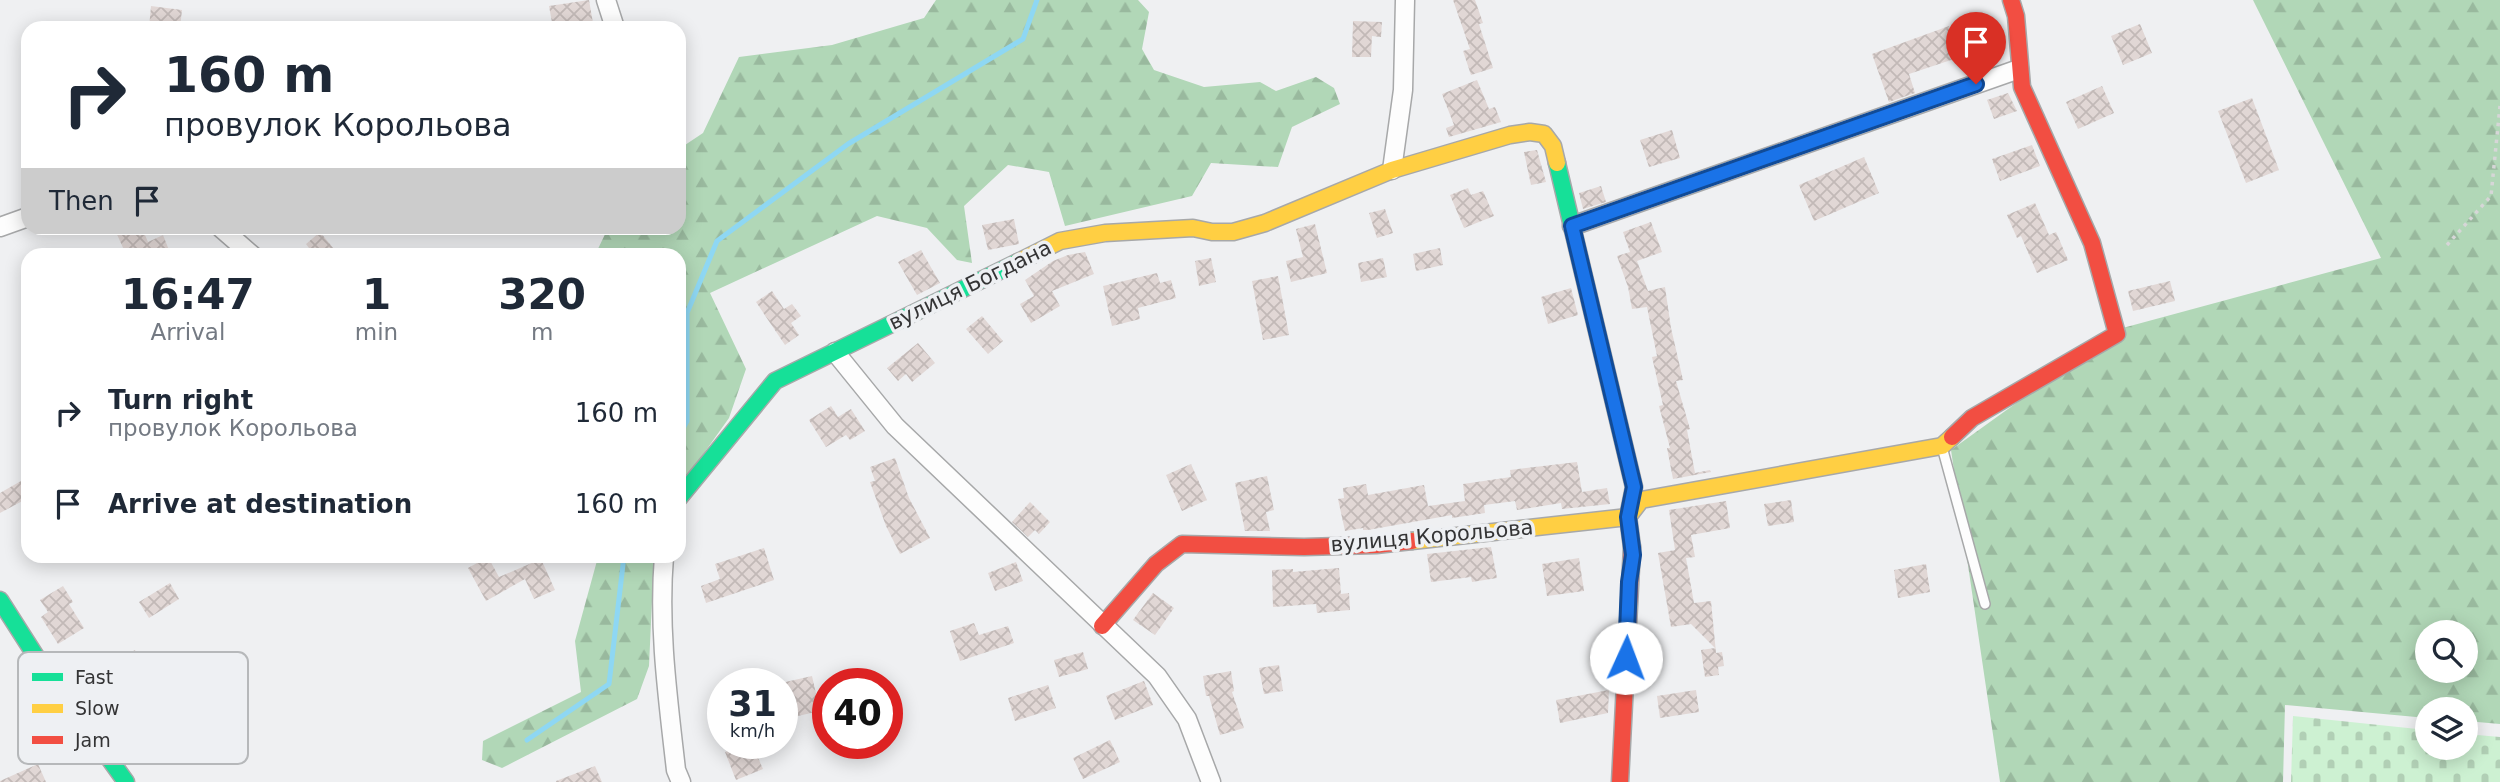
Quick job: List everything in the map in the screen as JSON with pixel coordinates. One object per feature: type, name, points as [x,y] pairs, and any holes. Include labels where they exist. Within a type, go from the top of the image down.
[{"type":"street","points":[[606,0],[613,21]]},
{"type":"street","points":[[1392,170],[1403,90],[1405,0]]},
{"type":"street","points":[[1628,517],[1641,500],[1942,446],[1972,418],[2117,334],[2092,243],[2022,87],[2016,16],[2011,0]]},
{"type":"street","points":[[1620,782],[1629,582],[1633,555],[1628,517],[1634,487],[1572,226],[2019,69]]},
{"type":"street","name":"вулиця Богдана","points":[[686,489],[775,381],[1060,241],[1105,233],[1193,228],[1233,232],[1265,223],[1392,170],[1510,135],[1530,132],[1544,134],[1553,146],[1572,226]]},
{"type":"street","points":[[0,227],[21,220]]},
{"type":"street","points":[[229,235],[244,248]]},
{"type":"street","points":[[835,352],[895,426],[1157,677],[1187,719],[1211,782]]},
{"type":"street","name":"вулиця Корольова","points":[[1102,626],[1156,564],[1182,544],[1304,547],[1377,545],[1628,517]]},
{"type":"street","points":[[664,563],[662,590],[666,681],[678,776]]},
{"type":"street","points":[[0,600],[33,652]]},
{"type":"street","points":[[112,764],[125,782]]},
{"type":"lane","points":[[1942,446],[1984,604]]},
{"type":"path","points":[[2447,245],[2491,196],[2500,106]]},
{"type":"green space","points":[[936,0],[1138,0],[1149,12],[1142,49],[1154,70],[1204,87],[1260,82],[1276,91],[1316,77],[1334,88],[1340,104],[1292,127],[1278,167],[1211,163],[1192,196],[1065,226],[1049,172],[1008,165],[964,206],[972,263],[957,260],[927,228],[877,216],[710,293],[746,369],[729,418],[686,478],[686,248],[598,248],[605,235],[686,235],[686,144],[703,133],[739,57],[832,45],[924,18]]},
{"type":"green space","points":[[2253,0],[2500,0],[2500,724],[2478,722],[2478,697],[2415,697],[2415,717],[2285,705],[2283,782],[2000,782],[1951,450],[2119,329],[2381,258]]},
{"type":"green space","points":[[596,563],[654,563],[649,666],[637,699],[502,768],[482,760],[483,741],[581,692],[575,641]]},
{"type":"green space","points":[[2293,716],[2415,729],[2415,760],[2478,760],[2478,735],[2500,737],[2500,782],[2291,782]]},
{"type":"building","points":[[589,0],[593,21],[552,21],[549,6]]},
{"type":"building","points":[[1453,0],[1475,0],[1483,23],[1479,24],[1493,68],[1471,75],[1463,51],[1470,49]]},
{"type":"building","points":[[151,6],[182,10],[181,21],[150,21]]},
{"type":"building","points":[[1353,21],[1382,22],[1381,37],[1372,36],[1371,57],[1352,57]]},
{"type":"building","points":[[2140,24],[2152,53],[2123,65],[2111,36]]},
{"type":"building","points":[[1949,26],[1960,57],[1909,74],[1915,93],[1889,102],[1872,54]]},
{"type":"building","points":[[1477,80],[1489,109],[1495,107],[1501,122],[1449,137],[1446,128],[1454,125],[1442,94]]},
{"type":"building","points":[[2102,86],[2114,113],[2078,129],[2066,102]]},
{"type":"building","points":[[2008,93],[2017,111],[1994,119],[1987,100]]},
{"type":"building","points":[[2252,98],[2279,170],[2246,183],[2218,111]]},
{"type":"building","points":[[1672,130],[1680,158],[1649,167],[1640,140]]},
{"type":"building","points":[[2032,145],[2040,166],[2000,181],[1992,159]]},
{"type":"building","points":[[1537,150],[1546,182],[1531,185],[1524,152]]},
{"type":"building","points":[[1864,157],[1879,193],[1814,221],[1799,185]]},
{"type":"building","points":[[1601,186],[1606,202],[1583,209],[1579,193]]},
{"type":"building","points":[[1468,188],[1471,195],[1483,191],[1494,216],[1464,228],[1450,195]]},
{"type":"building","points":[[2035,203],[2049,235],[2056,232],[2068,260],[2037,273],[2021,236],[2017,238],[2007,215]]},
{"type":"building","points":[[1385,209],[1393,233],[1377,238],[1369,213]]},
{"type":"building","points":[[1014,219],[1019,244],[988,250],[982,225]]},
{"type":"building","points":[[1651,222],[1662,252],[1637,261],[1648,291],[1665,287],[1683,380],[1676,381],[1690,429],[1687,430],[1695,473],[1711,472],[1673,479],[1667,448],[1670,448],[1659,406],[1663,405],[1652,357],[1657,356],[1647,307],[1632,309],[1628,287],[1617,256],[1630,252],[1623,232]]},
{"type":"building","points":[[1315,224],[1327,273],[1291,282],[1286,261],[1303,257],[1296,229]]},
{"type":"building","points":[[117,235],[145,235],[148,242],[163,235],[168,248],[123,248]]},
{"type":"building","points":[[316,235],[322,235],[333,248],[309,248],[306,244]]},
{"type":"building","points":[[1440,248],[1443,265],[1416,271],[1413,254]]},
{"type":"building","points":[[921,250],[940,283],[917,295],[898,262]]},
{"type":"building","points":[[1085,252],[1094,274],[1052,291],[1060,306],[1031,323],[1020,304],[1034,296],[1025,280],[1053,261]]},
{"type":"building","points":[[1211,258],[1216,282],[1199,286],[1195,261]]},
{"type":"building","points":[[1383,258],[1387,277],[1361,282],[1358,263]]},
{"type":"building","points":[[1157,273],[1160,283],[1171,280],[1176,298],[1138,308],[1140,319],[1112,326],[1103,286]]},
{"type":"building","points":[[1278,276],[1289,335],[1263,340],[1252,281]]},
{"type":"building","points":[[2170,281],[2175,301],[2133,311],[2128,291]]},
{"type":"building","points":[[1571,288],[1578,315],[1548,324],[1541,297]]},
{"type":"building","points":[[772,291],[784,309],[792,304],[801,316],[791,323],[799,335],[785,345],[756,302]]},
{"type":"building","points":[[982,316],[1003,341],[988,354],[966,329]]},
{"type":"building","points":[[918,343],[935,363],[912,382],[906,374],[898,381],[887,368]]},
{"type":"building","points":[[831,406],[838,417],[851,409],[865,431],[850,440],[846,435],[826,447],[809,420]]},
{"type":"building","points":[[895,458],[909,498],[930,538],[900,554],[886,526],[870,482],[875,481],[870,467]]},
{"type":"building","points":[[1577,462],[1582,492],[1607,488],[1610,504],[1562,509],[1561,503],[1517,510],[1515,501],[1484,505],[1485,513],[1452,518],[1452,515],[1368,530],[1363,528],[1345,531],[1338,499],[1344,498],[1343,488],[1366,484],[1368,495],[1424,485],[1428,506],[1465,501],[1463,484],[1511,477],[1510,470]]},
{"type":"building","points":[[1191,464],[1207,500],[1182,511],[1166,475]]},
{"type":"building","points":[[1267,476],[1274,510],[1266,512],[1270,531],[1245,531],[1235,483]]},
{"type":"building","points":[[21,481],[21,502],[0,513],[0,493]]},
{"type":"building","points":[[1791,500],[1794,522],[1768,526],[1764,504]]},
{"type":"building","points":[[1726,501],[1730,528],[1691,535],[1695,557],[1686,558],[1694,603],[1711,601],[1716,653],[1722,652],[1724,666],[1718,667],[1719,675],[1705,677],[1701,650],[1715,648],[1691,624],[1671,627],[1658,553],[1675,550],[1669,510]]},
{"type":"building","points":[[1030,502],[1050,522],[1039,534],[1035,530],[1028,537],[1012,522]]},
{"type":"building","points":[[1491,547],[1497,578],[1472,582],[1471,577],[1431,582],[1427,554]]},
{"type":"building","points":[[764,548],[774,580],[706,603],[701,586],[720,579],[715,564]]},
{"type":"building","points":[[1579,558],[1584,591],[1547,596],[1542,564]]},
{"type":"building","points":[[1016,562],[1023,581],[995,591],[988,573]]},
{"type":"building","points":[[477,563],[491,563],[499,577],[532,563],[543,563],[555,590],[534,599],[525,579],[486,601],[468,568]]},
{"type":"building","points":[[1926,564],[1930,592],[1898,598],[1894,570]]},
{"type":"building","points":[[1339,568],[1341,594],[1349,593],[1350,610],[1317,613],[1316,604],[1273,607],[1272,570],[1293,569],[1293,572]]},
{"type":"building","points":[[170,583],[179,599],[149,618],[139,602]]},
{"type":"building","points":[[63,586],[73,602],[69,604],[84,628],[58,644],[41,617],[48,612],[40,600]]},
{"type":"building","points":[[1153,593],[1174,608],[1155,635],[1133,620]]},
{"type":"building","points":[[974,623],[979,635],[1008,626],[1014,643],[960,661],[950,631]]},
{"type":"building","points":[[1083,652],[1088,669],[1059,677],[1054,660]]},
{"type":"building","points":[[1279,665],[1283,691],[1264,694],[1259,668]]},
{"type":"building","points":[[1231,671],[1232,692],[1244,728],[1220,735],[1209,696],[1206,696],[1203,676]]},
{"type":"building","points":[[812,676],[812,713],[798,716],[798,679]]},
{"type":"building","points":[[1144,681],[1153,705],[1115,720],[1106,696]]},
{"type":"building","points":[[1048,685],[1056,708],[1015,721],[1008,698]]},
{"type":"building","points":[[1609,690],[1608,713],[1560,723],[1556,700]]},
{"type":"building","points":[[1696,690],[1699,712],[1660,718],[1657,696]]},
{"type":"building","points":[[1110,740],[1120,762],[1083,779],[1073,758]]},
{"type":"building","points":[[728,759],[759,759],[763,769],[736,780]]},
{"type":"building","points":[[38,764],[46,782],[0,782],[0,781]]},
{"type":"building","points":[[595,766],[602,782],[556,782],[556,781]]},
{"type":"waterway","points":[[686,423],[687,313],[717,241],[848,144],[1023,39],[1037,0]]},
{"type":"waterway","points":[[527,740],[609,684],[623,563]]},
{"type":"traffic: fast","points":[[1557,163],[1634,487],[1628,517],[1632,547]]},
{"type":"traffic: fast","points":[[686,489],[775,381],[1018,262]]},
{"type":"traffic: fast","points":[[0,600],[33,652]]},
{"type":"traffic: fast","points":[[113,764],[126,782]]},
{"type":"traffic: slow","points":[[1018,262],[1060,241],[1105,233],[1193,228],[1233,232],[1265,223],[1392,170],[1510,135],[1530,132],[1544,134],[1553,146],[1557,163]]},
{"type":"traffic: slow","points":[[1412,541],[1628,517],[1641,500],[1942,446],[1952,437]]},
{"type":"traffic: jam","points":[[1952,437],[1972,418],[2117,334],[2092,243],[2022,87],[2016,16],[2011,0]]},
{"type":"traffic: jam","points":[[1102,626],[1156,564],[1182,544],[1304,547],[1412,541]]},
{"type":"traffic: jam","points":[[1620,782],[1632,547]]},
{"type":"route","points":[[1626,658],[1629,582],[1633,555],[1628,517],[1634,487],[1572,226],[1976,84]]}]
